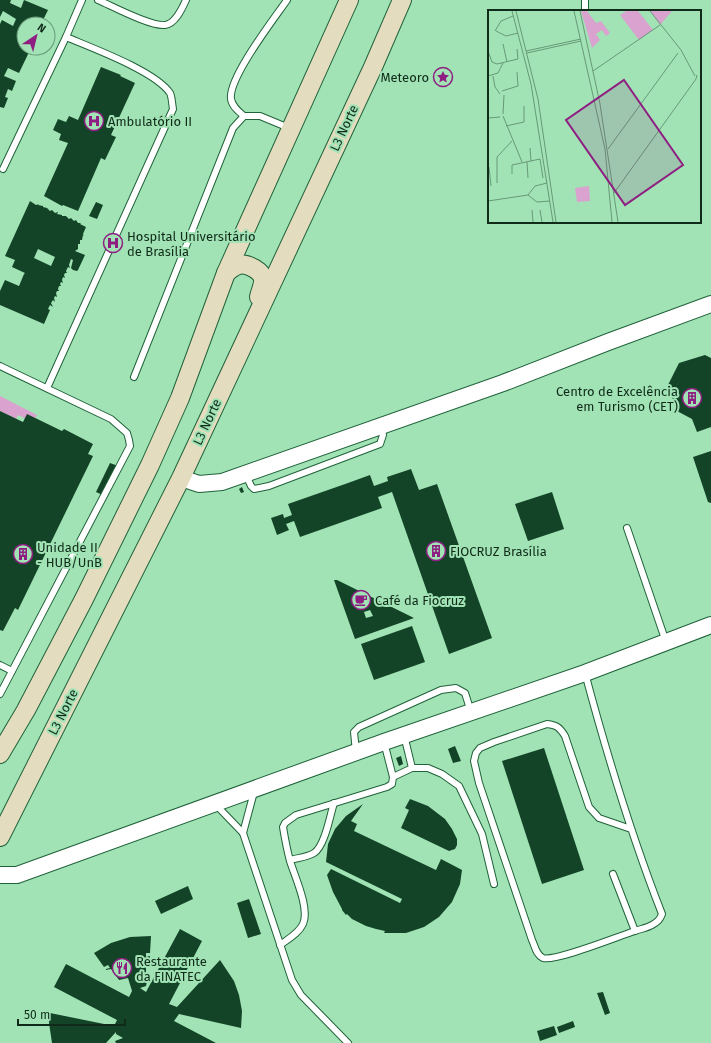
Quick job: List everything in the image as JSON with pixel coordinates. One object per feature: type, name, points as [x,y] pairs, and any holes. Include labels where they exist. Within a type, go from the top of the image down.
[{"type":"main road","points":[[0,754],[26,710],[84,599],[150,465],[180,398],[226,273],[349,0]]},
{"type":"main road","name":"L3 Norte","points":[[0,837],[181,478],[402,0]]},
{"type":"main road","points":[[226,273],[240,264],[252,267],[262,275],[263,281],[251,324]]},
{"type":"street","points":[[181,478],[198,484],[222,482],[503,384],[608,342],[711,304]]},
{"type":"street","points":[[0,875],[17,875],[384,742],[585,673],[711,625]]},
{"type":"lane","points":[[3,169],[82,0]]},
{"type":"lane","points":[[98,0],[155,25],[166,25],[176,18],[186,0]]},
{"type":"lane","points":[[287,0],[242,66],[232,90],[231,97],[233,105],[244,116],[260,116],[291,128]]},
{"type":"lane","points":[[47,388],[173,109],[171,94],[156,80],[128,64],[66,37]]},
{"type":"lane","points":[[134,377],[233,128],[244,116]]},
{"type":"lane","points":[[0,366],[111,419],[126,433],[130,446],[12,670],[2,685],[0,694]]},
{"type":"lane","points":[[627,528],[666,642]]},
{"type":"lane","points":[[0,665],[12,670]]},
{"type":"lane","points":[[585,673],[616,783],[642,861],[662,914],[658,922],[654,924],[601,944],[549,959],[543,958],[539,955],[532,940],[479,784],[474,761],[476,753],[480,748],[494,742],[548,724],[561,728],[589,807],[599,818],[631,829]]},
{"type":"lane","points":[[356,752],[354,732],[359,727],[441,690],[456,688],[465,693],[471,712]]},
{"type":"lane","points":[[404,735],[412,768]]},
{"type":"lane","points":[[280,945],[304,923],[303,904],[290,860],[283,827],[285,823],[296,815],[387,787],[392,784],[393,777],[384,742]]},
{"type":"lane","points":[[393,777],[412,768],[428,768],[442,774],[459,786],[482,834],[494,884]]},
{"type":"lane","points":[[243,833],[254,789]]},
{"type":"lane","points":[[214,803],[243,833],[292,980],[301,996],[348,1043]]},
{"type":"lane","points":[[290,860],[314,853],[319,848],[334,803]]},
{"type":"lane","points":[[614,874],[635,931]]},
{"type":"shaded area","points":[[0,396],[37,415],[33,422],[18,415],[16,419],[0,411]]},
{"type":"building","points":[[0,0],[11,0],[10,3],[21,8],[24,0],[48,10],[45,16],[16,16],[16,19],[3,11],[0,17]]},
{"type":"building","points":[[16,19],[16,56],[27,56],[19,73],[8,68],[4,76],[16,81],[12,91],[8,89],[5,97],[8,98],[4,108],[0,107],[0,24],[2,20],[13,26]]},
{"type":"building","points":[[101,67],[121,75],[120,76],[135,83],[111,135],[116,137],[105,160],[101,158],[78,211],[63,205],[62,206],[44,196],[68,143],[59,140],[61,134],[53,130],[58,119],[66,122],[69,116],[78,120]]},
{"type":"building","points":[[30,201],[36,205],[39,204],[38,205],[47,208],[50,211],[52,210],[55,213],[58,212],[57,214],[66,216],[69,219],[71,218],[74,221],[76,220],[78,223],[81,223],[80,224],[86,227],[83,234],[84,236],[83,235],[82,240],[80,240],[80,244],[78,244],[78,249],[75,251],[85,255],[77,271],[71,268],[73,260],[71,259],[69,265],[70,268],[68,267],[66,271],[67,273],[64,275],[65,278],[63,277],[62,280],[63,283],[61,282],[61,286],[59,286],[59,291],[56,293],[57,297],[55,296],[54,298],[55,302],[53,300],[51,303],[53,307],[50,305],[48,309],[50,310],[44,324],[0,305],[0,291],[5,280],[19,286],[25,273],[12,267],[15,260],[5,256]],"holes":[[[38,249],[55,257],[51,266],[34,258]]]},
{"type":"building","points":[[96,202],[103,205],[97,219],[89,216]]},
{"type":"building","name":"Centro de Excelência em Turismo (CET)","points":[[705,355],[711,358],[711,427],[697,432],[692,419],[677,411],[668,385],[679,363]]},
{"type":"building","name":"Unidade II - HUB/UnB","points":[[0,411],[23,422],[27,414],[62,431],[64,429],[93,444],[88,454],[93,456],[18,610],[15,608],[3,631],[0,630]]},
{"type":"building","points":[[711,451],[711,503],[708,502],[693,457]]},
{"type":"building","points":[[110,463],[121,469],[107,497],[96,492]]},
{"type":"building","name":"FIOCRUZ Brasília","points":[[411,469],[419,490],[437,484],[492,638],[449,654],[392,492],[378,497],[382,508],[300,537],[294,521],[286,524],[289,530],[277,535],[271,518],[283,514],[284,518],[292,515],[288,504],[370,475],[374,486],[388,481],[387,477]]},
{"type":"building","points":[[242,487],[244,492],[241,493],[239,489]]},
{"type":"building","points":[[552,492],[564,529],[528,541],[515,504]]},
{"type":"building","points":[[334,580],[337,580],[414,618],[355,639]],"holes":[[[370,610],[373,616],[366,618],[364,612]]]},
{"type":"building","points":[[412,626],[425,662],[374,680],[361,644]]},
{"type":"building","points":[[455,746],[461,761],[453,763],[448,749]]},
{"type":"building","points":[[544,748],[584,870],[542,884],[502,761]]},
{"type":"building","points":[[401,756],[403,764],[399,766],[396,758]]},
{"type":"building","points":[[410,799],[428,806],[445,819],[457,839],[455,849],[449,851],[401,828],[409,810],[405,808]]},
{"type":"building","points":[[363,804],[351,821],[357,824],[354,831],[436,870],[441,859],[462,870],[460,884],[452,902],[439,917],[424,927],[406,933],[384,933],[385,931],[366,926],[352,919],[347,914],[346,915],[333,892],[327,875],[331,869],[400,903],[402,899],[326,862],[328,844],[335,829],[346,816]]},
{"type":"building","points":[[188,886],[193,899],[161,914],[155,901]]},
{"type":"building","points":[[249,899],[261,934],[248,938],[237,903]]},
{"type":"building","points":[[180,929],[202,941],[169,1004],[177,1007],[220,960],[234,981],[239,995],[242,1011],[241,1028],[179,1014],[174,1021],[216,1043],[116,1043],[115,1041],[123,1038],[116,1034],[116,1032],[106,1043],[52,1043],[49,1023],[50,1013],[114,1026],[117,1020],[54,987],[66,964],[129,997],[132,991],[128,978],[119,980],[111,969],[106,970],[110,968],[108,965],[104,967],[94,953],[111,943],[130,937],[151,936],[150,953],[146,953],[146,957],[150,956],[150,958],[146,958],[146,973],[136,975],[139,981],[147,981],[146,986],[140,988],[146,992]]},
{"type":"building","points":[[603,992],[610,1013],[605,1015],[597,993]]},
{"type":"building","points":[[573,1021],[575,1027],[559,1033],[557,1027]]},
{"type":"building","points":[[554,1026],[557,1035],[540,1041],[537,1031]]},
{"type":"place","name":"Meteoro","points":[[443,77]]},
{"type":"place","name":"Ambulatório II","points":[[94,121]]},
{"type":"place","name":"Hospital Universitário de Brasília","points":[[113,243]]},
{"type":"place","name":"Centro de Excelência em Turismo (CET)","points":[[692,398]]},
{"type":"place","name":"FIOCRUZ Brasília","points":[[436,551]]},
{"type":"place","name":"Unidade II - HUB/UnB","points":[[23,554]]},
{"type":"place","name":"Café da Fiocruz","points":[[361,600]]},
{"type":"place","name":"Restaurante da FINATEC","points":[[122,968]]}]
